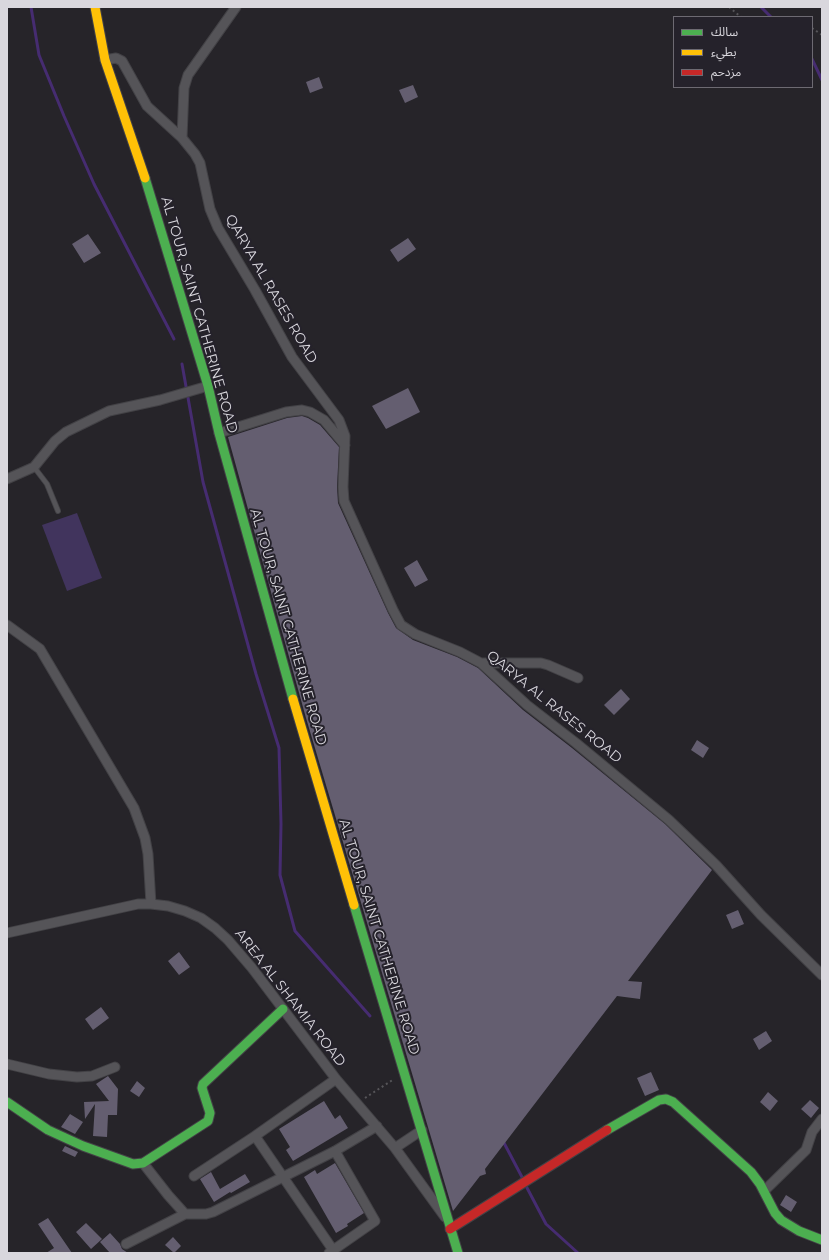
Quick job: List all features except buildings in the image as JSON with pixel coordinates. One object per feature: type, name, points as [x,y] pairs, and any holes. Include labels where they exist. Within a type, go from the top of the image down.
[{"type":"street","name":"AL TOUR, SAINT CATHERINE ROAD","points":[[96,7],[106,60],[143,171],[208,386],[218,433],[299,720],[458,1253]]},
{"type":"street","points":[[182,138],[184,88],[188,75],[236,7]]},
{"type":"street","name":"QARYA AL RASES ROAD","points":[[106,60],[116,58],[122,61],[147,106],[189,145],[200,163],[210,209],[218,228],[255,290],[292,357],[339,420],[345,436],[343,487],[344,501],[396,618],[401,625],[411,632],[460,652],[481,664],[527,705],[576,743],[669,820],[716,865],[771,925],[822,975]]},
{"type":"street","points":[[7,479],[34,467],[60,436],[109,411],[160,400],[208,386]]},
{"type":"street","points":[[218,433],[286,412],[302,410],[310,412],[324,420],[345,445]]},
{"type":"street","points":[[7,624],[40,649],[134,808],[144,833],[148,854],[151,904]]},
{"type":"street","points":[[481,664],[541,663],[578,678]]},
{"type":"street","name":"AREA AL SHAMIA ROAD","points":[[7,933],[138,904],[168,906],[201,918],[216,928],[252,968],[336,1079],[395,1148],[447,1219]]},
{"type":"street","points":[[7,1102],[48,1130],[62,1137],[133,1164],[143,1163],[208,1121],[210,1113],[202,1088],[203,1084],[283,1009]]},
{"type":"street","points":[[7,1064],[49,1074],[77,1077],[92,1076],[116,1067]]},
{"type":"street","points":[[194,1176],[255,1136],[336,1079]]},
{"type":"street","points":[[450,1229],[586,1142],[662,1099],[670,1100],[751,1172],[764,1190],[772,1209],[781,1220],[798,1231],[822,1240]]},
{"type":"street","points":[[764,1190],[806,1150],[812,1132],[822,1119]]},
{"type":"street","points":[[126,1244],[185,1214],[206,1214],[213,1212],[335,1151],[377,1126]]},
{"type":"street","points":[[395,1148],[422,1130]]},
{"type":"street","points":[[255,1136],[331,1251],[375,1221],[335,1151]]},
{"type":"street","points":[[143,1163],[185,1214]]},
{"type":"lane","points":[[34,467],[48,484],[58,511]]},
{"type":"path","points":[[729,7],[740,16]]},
{"type":"path","points":[[813,29],[822,35]]},
{"type":"path","points":[[357,1103],[404,1072]]},
{"type":"shaded area","points":[[77,513],[102,578],[67,591],[42,525]]},
{"type":"waterway","points":[[31,7],[39,55],[64,116],[94,184],[174,339]]},
{"type":"waterway","points":[[761,7],[770,16]]},
{"type":"waterway","points":[[813,61],[822,80]]},
{"type":"waterway","points":[[182,364],[203,482],[256,674],[279,748],[281,824],[280,875],[295,931],[370,1016]]},
{"type":"waterway","points":[[503,1141],[523,1179]]},
{"type":"waterway","points":[[525,1184],[546,1224],[578,1253]]},
{"type":"traffic: fast","points":[[145,178],[208,386],[219,433],[293,699]]},
{"type":"traffic: fast","points":[[354,905],[458,1253]]},
{"type":"traffic: fast","points":[[7,1102],[48,1130],[83,1146],[133,1164],[143,1163],[208,1121],[210,1113],[202,1088],[203,1084],[283,1009]]},
{"type":"traffic: fast","points":[[607,1130],[659,1100],[666,1099],[673,1102],[751,1172],[760,1184],[775,1213],[781,1220],[799,1231],[822,1240]]},
{"type":"traffic: slow","points":[[95,7],[105,60],[145,178]]},
{"type":"traffic: slow","points":[[293,699],[354,905]]},
{"type":"traffic: jam","points":[[450,1229],[607,1130]]}]
